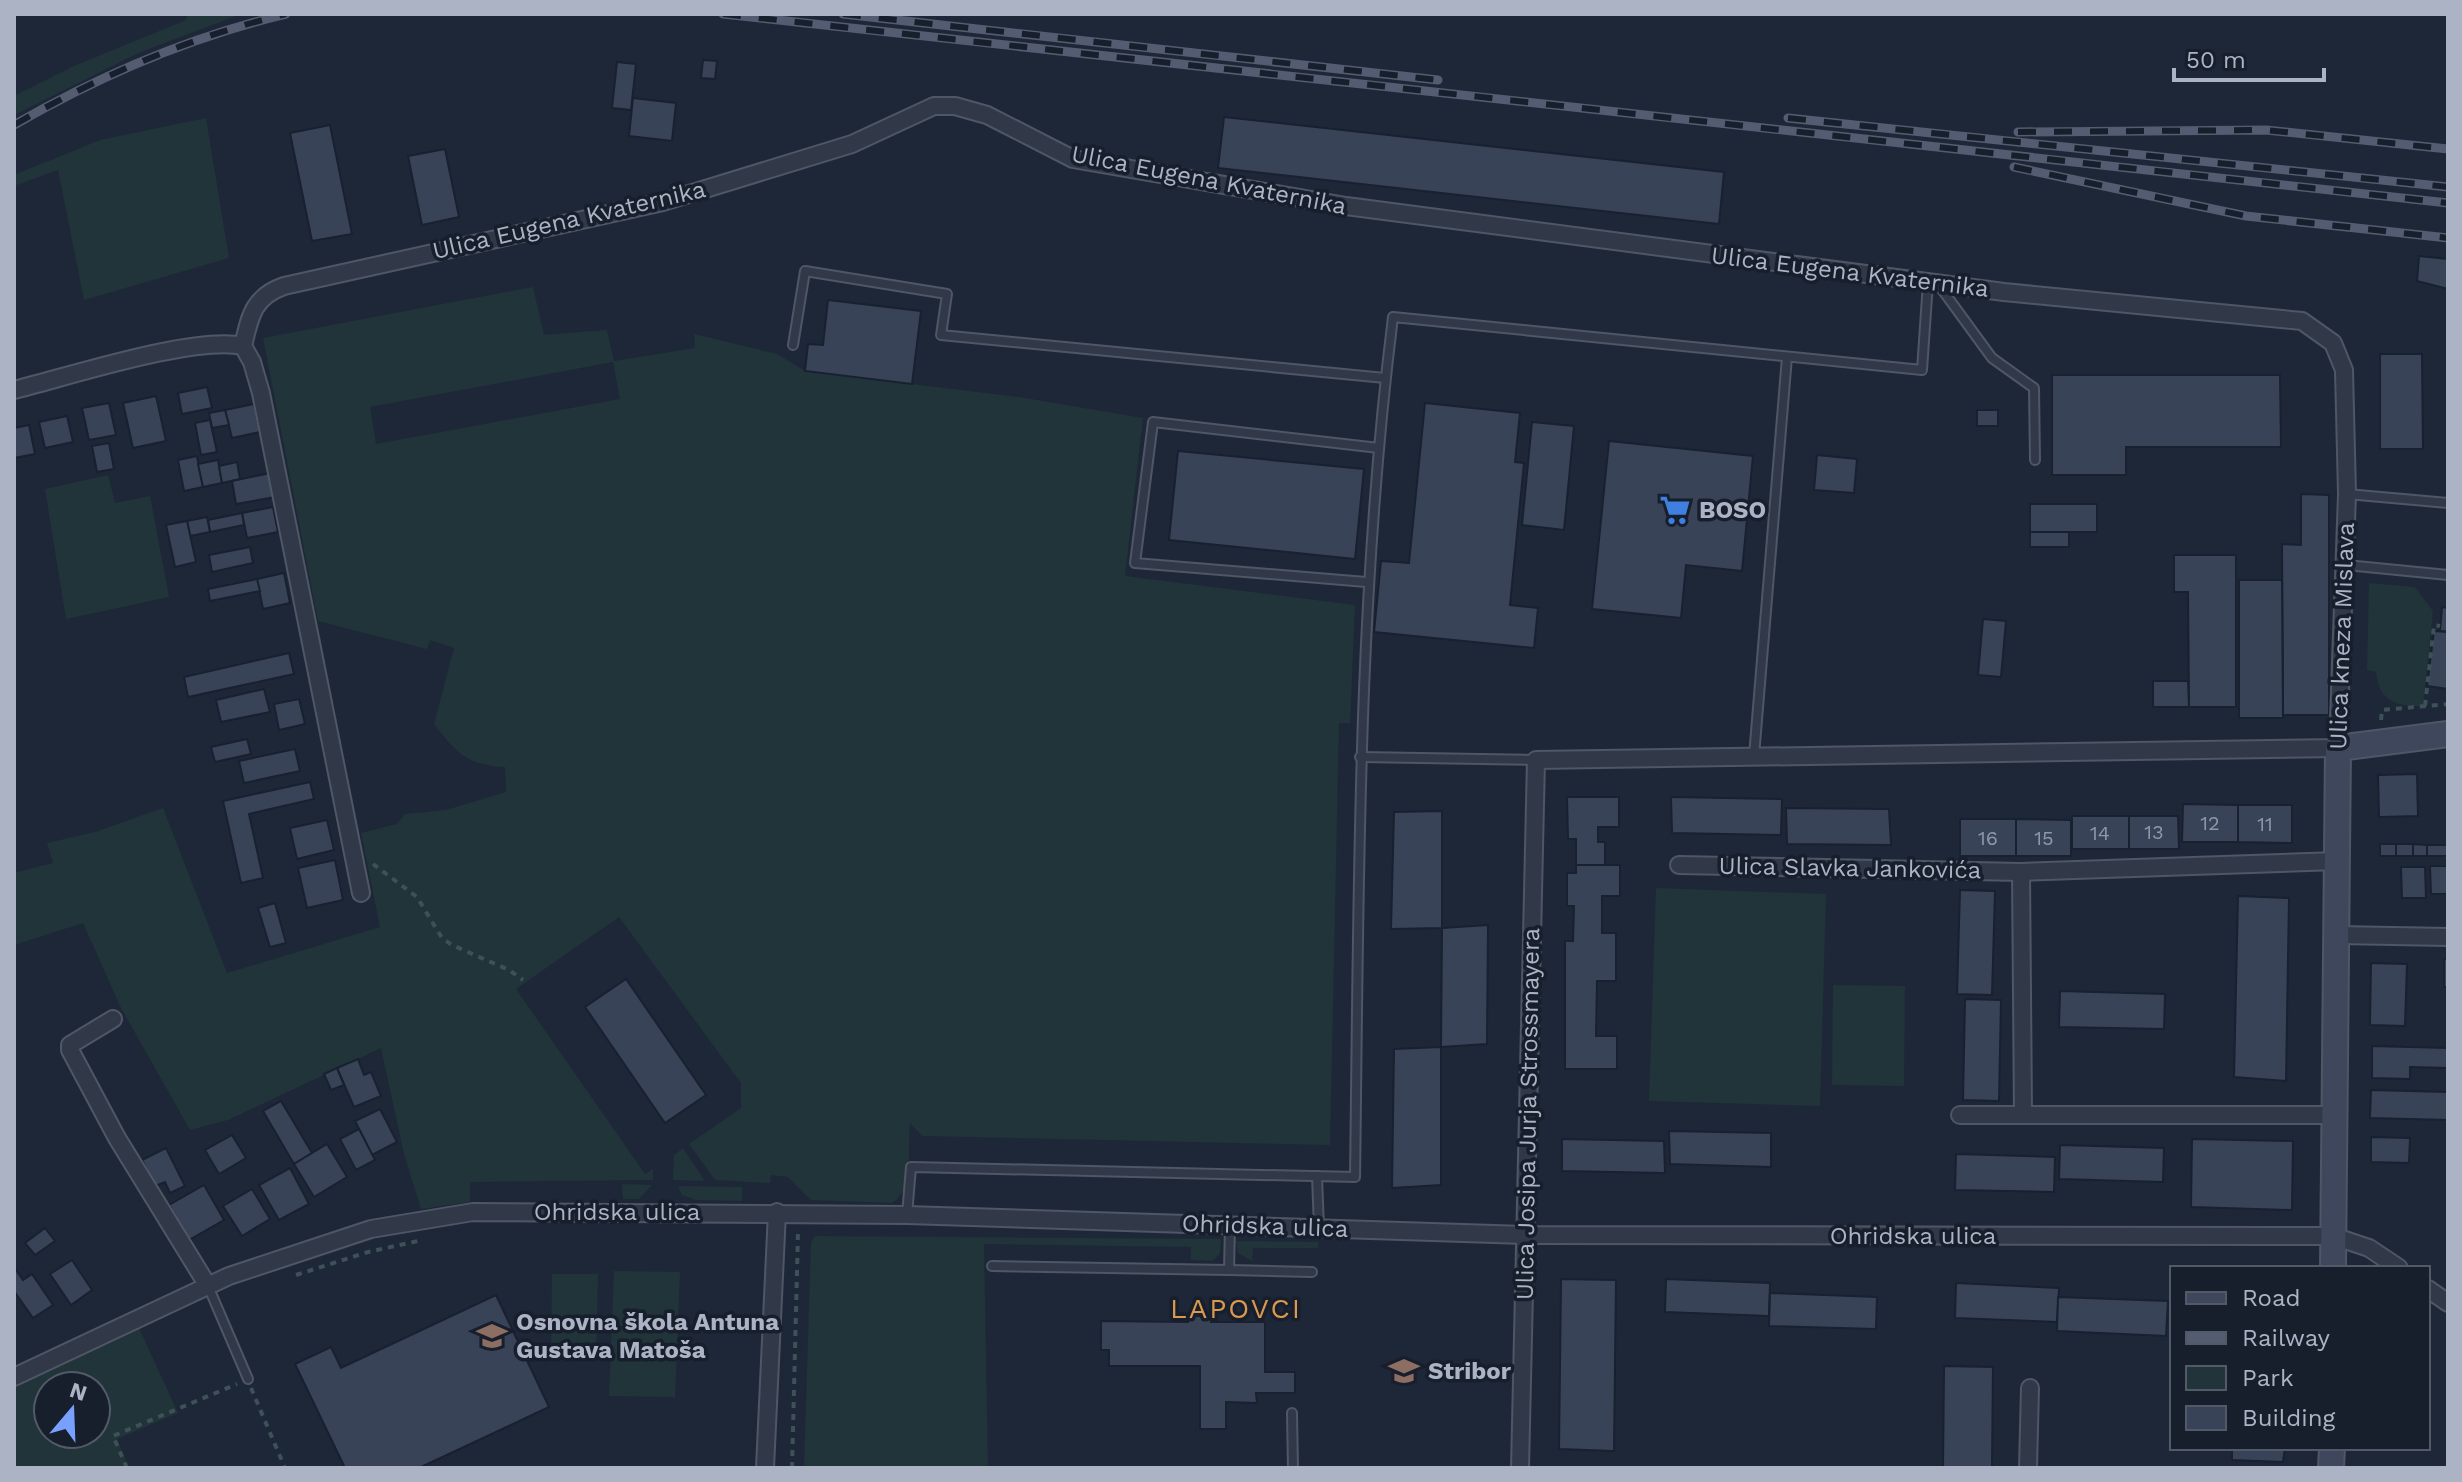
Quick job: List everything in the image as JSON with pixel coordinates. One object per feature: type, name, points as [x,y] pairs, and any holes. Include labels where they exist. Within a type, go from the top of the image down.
[{"type":"main road","points":[[2338,748],[2448,734]]},
{"type":"main road","name":"Ulica kneza Mislava","points":[[2333,1266],[2338,748]]},
{"type":"street","name":"Ulica Eugena Kvaternika","points":[[243,346],[256,302],[269,291],[677,198],[852,144],[934,106],[955,106],[987,115],[1073,159],[1346,206],[2004,292]]},
{"type":"street","name":"Ulica kneza Mislava","points":[[2004,292],[2302,321],[2333,343],[2344,370],[2347,494],[2338,748]]},
{"type":"street","points":[[14,390],[192,347],[225,342],[243,346],[252,362],[261,393],[361,893]]},
{"type":"street","points":[[1536,760],[2338,748]]},
{"type":"street","name":"Ulica Josipa Jurja Strossmayera","points":[[1520,1468],[1536,760]]},
{"type":"street","name":"Ulica Slavka Jankovića","points":[[1679,865],[2021,872],[2338,861]]},
{"type":"street","points":[[2021,872],[2023,1115]]},
{"type":"street","points":[[2337,935],[2448,937]]},
{"type":"street","points":[[113,1019],[70,1045],[70,1050],[117,1138],[208,1286]]},
{"type":"street","points":[[1960,1115],[2336,1115]]},
{"type":"street","name":"Ohridska ulica","points":[[14,1377],[208,1286],[371,1229],[473,1212],[777,1212],[1525,1235],[2333,1236],[2369,1248],[2396,1266]]},
{"type":"street","points":[[765,1468],[777,1212]]},
{"type":"street","points":[[2430,1290],[2448,1303]]},
{"type":"street","points":[[2028,1468],[2030,1388]]},
{"type":"lane","points":[[793,345],[805,271],[947,294],[941,335],[1385,378]]},
{"type":"lane","points":[[907,1215],[911,1167],[1355,1177],[1360,757],[1366,582],[1393,317],[1922,370],[1933,282]]},
{"type":"lane","points":[[1933,282],[1992,358],[2034,388],[2035,460]]},
{"type":"lane","points":[[1754,757],[1787,357]]},
{"type":"lane","points":[[1366,582],[1135,563],[1153,422],[1379,448]]},
{"type":"lane","points":[[2347,494],[2448,503]]},
{"type":"lane","points":[[2346,565],[2448,575]]},
{"type":"lane","points":[[1360,757],[1536,760]]},
{"type":"lane","points":[[1317,1176],[1319,1228]]},
{"type":"lane","points":[[1229,1270],[1230,1225]]},
{"type":"lane","points":[[992,1266],[1312,1272]]},
{"type":"lane","points":[[208,1286],[248,1379]]},
{"type":"lane","points":[[1292,1413],[1293,1468]]},
{"type":"path","points":[[2425,706],[2434,625],[2440,626]]},
{"type":"path","points":[[2380,742],[2382,710],[2448,704]]},
{"type":"path","points":[[351,849],[417,897],[442,938],[509,970],[523,980]]},
{"type":"path","points":[[792,1468],[798,1232]]},
{"type":"path","points":[[127,1468],[113,1436],[248,1379],[285,1468]]},
{"type":"green space","points":[[188,14],[241,14],[136,54],[14,115],[14,96],[74,66],[186,20]]},
{"type":"green space","points":[[206,118],[229,258],[84,300],[58,170],[14,186],[14,175],[100,140]]},
{"type":"green space","points":[[533,287],[544,335],[607,330],[614,361],[695,348],[694,334],[777,354],[805,371],[1019,397],[1143,418],[1125,576],[1355,605],[1350,723],[1339,723],[1330,1145],[922,1136],[910,1123],[907,1178],[899,1197],[892,1203],[811,1200],[788,1177],[771,1175],[770,1183],[715,1180],[689,1144],[741,1108],[741,1083],[619,917],[516,989],[645,1174],[653,1169],[653,1180],[470,1182],[470,1202],[421,1209],[404,1154],[381,1048],[228,1120],[190,1130],[121,1008],[83,923],[14,945],[14,873],[53,863],[47,843],[95,832],[163,808],[227,973],[380,927],[361,833],[397,824],[405,814],[446,810],[506,792],[505,767],[481,764],[464,756],[434,724],[454,648],[430,640],[427,649],[318,621],[263,338]],"holes":[[[613,362],[620,399],[376,444],[370,407]]]},
{"type":"green space","points":[[108,475],[115,503],[150,496],[169,597],[66,619],[45,489]]},
{"type":"green space","points":[[2369,583],[2415,587],[2433,611],[2423,706],[2391,700],[2381,690],[2376,672],[2367,670]]},
{"type":"green space","points":[[1656,888],[1826,894],[1820,1106],[1649,1101]]},
{"type":"green space","points":[[1833,985],[1905,986],[1904,1086],[1832,1085]]},
{"type":"green space","points":[[683,1148],[705,1181],[673,1180],[674,1155]]},
{"type":"green space","points":[[622,1184],[652,1185],[639,1199],[623,1199]]},
{"type":"green space","points":[[678,1186],[742,1187],[742,1201],[696,1200],[682,1195]]},
{"type":"green space","points":[[815,1236],[1221,1239],[1220,1253],[1213,1261],[1191,1260],[1191,1247],[984,1244],[988,1468],[804,1468],[811,1242]]},
{"type":"green space","points":[[1236,1241],[1318,1242],[1318,1248],[1253,1248],[1252,1261],[1238,1253]]},
{"type":"green space","points":[[614,1271],[680,1272],[675,1397],[609,1396]]},
{"type":"green space","points":[[552,1274],[598,1274],[596,1355],[551,1355]]},
{"type":"green space","points":[[139,1328],[178,1413],[117,1439],[129,1468],[14,1468],[14,1386],[32,1378],[32,1450],[112,1450],[112,1370],[48,1370]]},
{"type":"building","points":[[703,60],[717,61],[715,79],[701,78]]},
{"type":"building","points":[[617,62],[636,64],[631,110],[612,108]]},
{"type":"building","points":[[633,98],[676,103],[672,141],[629,136]]},
{"type":"building","points":[[1224,117],[1724,172],[1719,224],[1218,168]]},
{"type":"building","points":[[330,125],[352,234],[312,241],[290,133]]},
{"type":"building","points":[[445,149],[459,217],[422,225],[408,156]]},
{"type":"building","points":[[2419,256],[2448,259],[2448,289],[2417,281]]},
{"type":"building","points":[[828,300],[921,311],[912,384],[805,371],[808,344],[823,345]]},
{"type":"building","points":[[2380,354],[2422,354],[2423,449],[2380,449]]},
{"type":"building","points":[[2052,375],[2280,375],[2281,447],[2126,447],[2126,475],[2052,475]]},
{"type":"building","points":[[207,387],[212,408],[182,414],[178,393]]},
{"type":"building","points":[[156,396],[166,441],[133,448],[123,403]]},
{"type":"building","points":[[109,403],[116,435],[89,440],[82,408]]},
{"type":"building","points":[[1425,403],[1520,413],[1515,462],[1524,463],[1510,605],[1538,608],[1534,648],[1374,632],[1381,561],[1409,563]]},
{"type":"building","points":[[254,404],[260,432],[232,438],[225,410]]},
{"type":"building","points":[[225,410],[229,425],[212,428],[209,413]]},
{"type":"building","points":[[1977,410],[1998,410],[1998,426],[1977,426]]},
{"type":"building","points":[[67,416],[73,442],[45,448],[39,422]]},
{"type":"building","points":[[210,420],[217,452],[201,455],[195,423]]},
{"type":"building","points":[[1532,422],[1574,426],[1564,530],[1522,525]]},
{"type":"building","points":[[29,425],[35,454],[14,458],[14,428]]},
{"type":"building","name":"BOSO","points":[[1609,441],[1753,456],[1742,571],[1686,565],[1681,618],[1592,609]]},
{"type":"building","points":[[109,443],[114,469],[97,472],[92,446]]},
{"type":"building","points":[[1178,451],[1364,469],[1355,559],[1169,540]]},
{"type":"building","points":[[1817,455],[1857,459],[1854,493],[1814,490]]},
{"type":"building","points":[[197,456],[203,487],[184,491],[178,460]]},
{"type":"building","points":[[218,460],[222,483],[203,487],[198,464]]},
{"type":"building","points":[[237,462],[240,479],[222,483],[219,466]]},
{"type":"building","points":[[270,473],[275,497],[236,504],[232,481]]},
{"type":"building","points":[[2301,494],[2329,495],[2329,715],[2283,715],[2282,544],[2301,545]]},
{"type":"building","points":[[2030,504],[2097,504],[2097,532],[2030,532]]},
{"type":"building","points":[[273,507],[278,532],[247,538],[242,513]]},
{"type":"building","points":[[242,513],[244,525],[210,532],[208,520]]},
{"type":"building","points":[[207,517],[210,532],[190,536],[187,521]]},
{"type":"building","points":[[187,521],[196,562],[175,567],[166,525]]},
{"type":"building","points":[[2030,532],[2069,532],[2069,547],[2030,547]]},
{"type":"building","points":[[250,547],[253,563],[212,572],[209,555]]},
{"type":"building","points":[[2174,555],[2236,555],[2236,707],[2189,707],[2188,592],[2174,592]]},
{"type":"building","points":[[284,573],[290,603],[263,609],[257,579]]},
{"type":"building","points":[[257,579],[260,591],[210,601],[208,589]]},
{"type":"building","points":[[2239,580],[2282,580],[2283,718],[2239,718]]},
{"type":"building","points":[[2442,607],[2448,608],[2448,632],[2440,631]]},
{"type":"building","points":[[1983,619],[2006,621],[2001,677],[1978,675]]},
{"type":"building","points":[[2434,631],[2448,632],[2448,689],[2427,686]]},
{"type":"building","points":[[289,653],[294,674],[188,697],[184,677]]},
{"type":"building","points":[[2153,681],[2188,681],[2189,707],[2153,707]]},
{"type":"building","points":[[264,689],[270,712],[221,722],[216,700]]},
{"type":"building","points":[[299,699],[305,724],[279,730],[274,704]]},
{"type":"building","points":[[247,739],[251,754],[215,762],[211,747]]},
{"type":"building","points":[[295,749],[300,771],[244,783],[239,761]]},
{"type":"building","points":[[2417,774],[2418,816],[2379,817],[2378,775]]},
{"type":"building","points":[[310,782],[314,799],[249,814],[263,878],[241,883],[223,801]]},
{"type":"building","points":[[1567,797],[1619,797],[1619,827],[1598,827],[1598,842],[1605,842],[1605,865],[1576,865],[1576,839],[1568,839]]},
{"type":"building","points":[[1671,797],[1782,799],[1781,835],[1672,833]]},
{"type":"building","points":[[2183,804],[2238,805],[2238,842],[2182,842]]},
{"type":"building","points":[[2238,805],[2292,805],[2292,843],[2238,842]]},
{"type":"building","points":[[1786,808],[1889,809],[1891,845],[1787,844]]},
{"type":"building","points":[[1442,811],[1442,928],[1391,929],[1394,812]]},
{"type":"building","points":[[2072,816],[2129,816],[2129,849],[2072,849]]},
{"type":"building","points":[[2129,816],[2178,816],[2179,849],[2129,849]]},
{"type":"building","points":[[1960,819],[2016,819],[2016,856],[1960,856]]},
{"type":"building","points":[[2016,819],[2071,820],[2071,856],[2016,856]]},
{"type":"building","points":[[327,820],[334,850],[297,859],[290,828]]},
{"type":"building","points":[[2380,844],[2396,844],[2396,856],[2380,856]]},
{"type":"building","points":[[2396,844],[2413,844],[2413,856],[2396,856]]},
{"type":"building","points":[[2413,844],[2427,845],[2427,856],[2413,856]]},
{"type":"building","points":[[2427,845],[2448,845],[2448,856],[2427,856]]},
{"type":"building","points":[[335,860],[343,900],[307,908],[298,868]]},
{"type":"building","points":[[1576,865],[1620,865],[1620,896],[1602,896],[1602,933],[1616,933],[1616,981],[1597,981],[1596,1036],[1617,1036],[1617,1069],[1565,1069],[1565,941],[1573,941],[1574,906],[1567,906],[1567,873],[1576,873]]},
{"type":"building","points":[[2430,866],[2448,866],[2448,894],[2431,894]]},
{"type":"building","points":[[2401,867],[2425,867],[2426,898],[2402,898]]},
{"type":"building","points":[[1960,890],[1995,891],[1992,995],[1957,994]]},
{"type":"building","points":[[2238,896],[2289,898],[2286,1081],[2234,1077]]},
{"type":"building","points":[[275,903],[286,943],[270,947],[258,908]]},
{"type":"building","points":[[1488,925],[1487,1044],[1441,1047],[1442,928]]},
{"type":"building","points":[[2444,959],[2448,959],[2448,987],[2444,987]]},
{"type":"building","points":[[2371,963],[2407,964],[2405,1026],[2370,1025]]},
{"type":"building","points":[[626,979],[706,1095],[665,1123],[585,1007]]},
{"type":"building","points":[[2060,991],[2165,994],[2164,1029],[2059,1027]]},
{"type":"building","points":[[1965,999],[2001,1000],[1999,1101],[1963,1100]]},
{"type":"building","points":[[2372,1046],[2448,1048],[2448,1068],[2410,1067],[2410,1079],[2372,1078]]},
{"type":"building","points":[[1441,1047],[1441,1185],[1392,1188],[1394,1049]]},
{"type":"building","points":[[358,1059],[364,1075],[371,1072],[381,1096],[354,1107],[337,1068]]},
{"type":"building","points":[[337,1068],[344,1085],[331,1090],[324,1074]]},
{"type":"building","points":[[2371,1090],[2448,1092],[2448,1120],[2370,1118]]},
{"type":"building","points":[[281,1101],[312,1153],[294,1164],[263,1111]]},
{"type":"building","points":[[380,1109],[397,1142],[372,1155],[355,1121]]},
{"type":"building","points":[[359,1129],[375,1160],[356,1170],[340,1139]]},
{"type":"building","points":[[1669,1131],[1771,1133],[1771,1167],[1670,1164]]},
{"type":"building","points":[[232,1135],[246,1158],[219,1174],[205,1150]]},
{"type":"building","points":[[2371,1137],[2410,1138],[2409,1163],[2371,1162]]},
{"type":"building","points":[[1562,1139],[1664,1141],[1665,1173],[1562,1171]]},
{"type":"building","points":[[2192,1139],[2293,1141],[2292,1210],[2191,1207]]},
{"type":"building","points":[[327,1144],[347,1177],[314,1197],[294,1164]]},
{"type":"building","points":[[2060,1145],[2164,1148],[2163,1182],[2059,1179]]},
{"type":"building","points":[[166,1148],[185,1186],[170,1193],[165,1182],[155,1186],[142,1160]]},
{"type":"building","points":[[1956,1154],[2055,1157],[2054,1192],[1955,1190]]},
{"type":"building","points":[[290,1168],[309,1204],[279,1220],[259,1185]]},
{"type":"building","points":[[204,1185],[224,1220],[189,1240],[169,1205]]},
{"type":"building","points":[[252,1189],[270,1219],[242,1236],[223,1206]]},
{"type":"building","points":[[45,1228],[55,1241],[35,1255],[25,1243]]},
{"type":"building","points":[[72,1260],[92,1290],[71,1305],[50,1274]]},
{"type":"building","points":[[14,1267],[23,1280],[32,1274],[53,1305],[33,1318],[14,1291]]},
{"type":"building","points":[[1561,1279],[1616,1280],[1614,1451],[1559,1449]]},
{"type":"building","points":[[1666,1279],[1770,1283],[1769,1316],[1665,1312]]},
{"type":"building","points":[[1956,1283],[2059,1288],[2057,1322],[1955,1318]]},
{"type":"building","points":[[1770,1293],[1877,1297],[1876,1329],[1769,1326]]},
{"type":"building","points":[[496,1295],[549,1407],[419,1468],[345,1468],[295,1364],[331,1347],[341,1368]]},
{"type":"building","points":[[2058,1297],[2168,1301],[2166,1336],[2057,1331]]},
{"type":"building","points":[[1188,1316],[1211,1316],[1211,1322],[1265,1322],[1265,1372],[1295,1372],[1295,1393],[1256,1393],[1257,1403],[1226,1402],[1226,1429],[1200,1429],[1200,1366],[1109,1366],[1109,1350],[1101,1350],[1101,1321],[1188,1322]]},
{"type":"building","points":[[1944,1366],[1993,1367],[1992,1468],[1943,1468]]},
{"type":"building","points":[[2232,1450],[2285,1450],[2283,1462],[2232,1460]]},
{"type":"railway","points":[[14,125],[112,74],[180,46],[286,14]]},
{"type":"railway","points":[[723,14],[2448,203]]},
{"type":"railway","points":[[843,14],[1438,80]]},
{"type":"railway","points":[[1788,118],[2448,187]]},
{"type":"railway","points":[[2018,132],[2266,130],[2448,149]]},
{"type":"railway","points":[[2014,167],[2246,216],[2448,238]]},
{"type":"place","name":"BOSO","points":[[1675,510]]},
{"type":"place","name":"Osnovna škola Antuna Gustava Matoša","points":[[492,1336]]},
{"type":"place","name":"Stribor","points":[[1404,1371]]},
{"type":"district","name":"LAPOVCI","points":[[1236,1308]]}]
